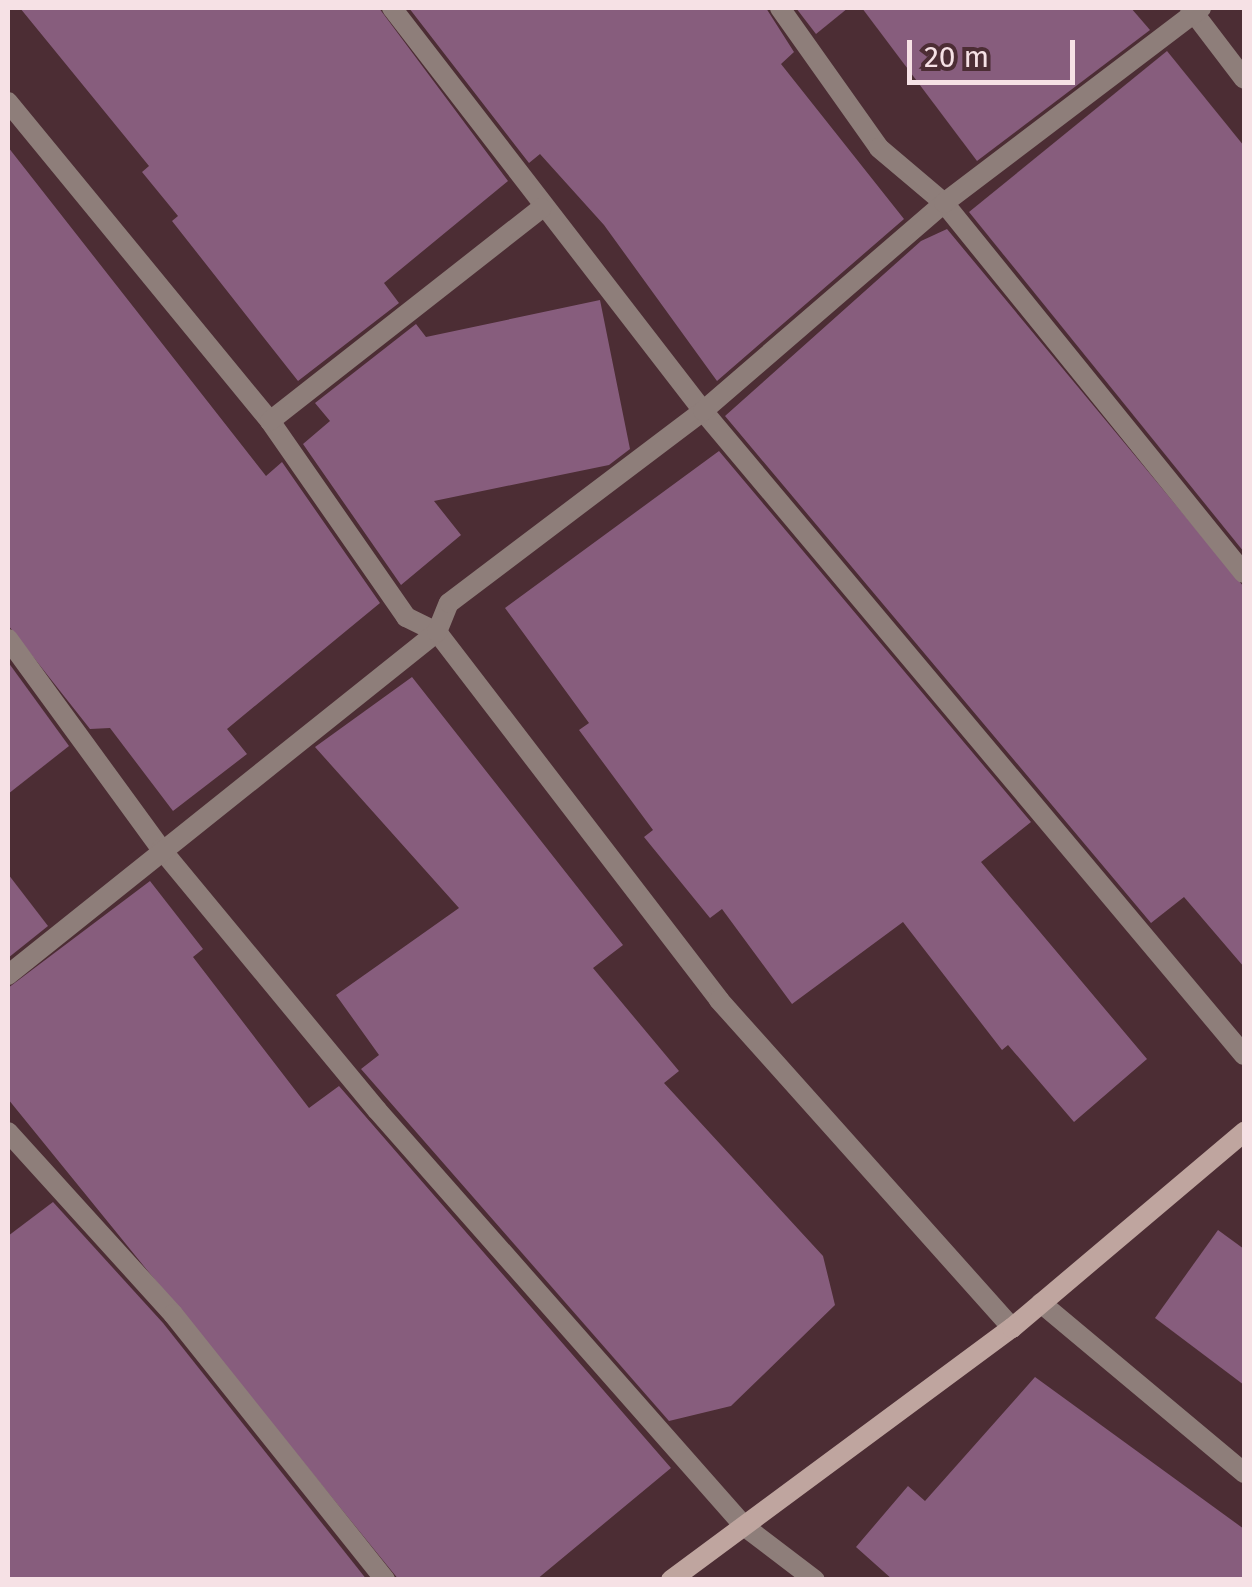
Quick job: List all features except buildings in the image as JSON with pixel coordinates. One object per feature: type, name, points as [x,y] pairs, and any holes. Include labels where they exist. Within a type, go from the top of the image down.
[{"type":"street","points":[[392,8],[542,208],[703,412],[1244,1055]]},
{"type":"street","points":[[780,8],[879,148],[944,203],[1244,573]]},
{"type":"street","points":[[8,975],[437,632],[449,602],[703,412],[944,203],[1195,10],[1244,79]]},
{"type":"street","points":[[8,102],[270,421],[406,617],[437,632],[719,1000],[1012,1328]]},
{"type":"street","points":[[270,421],[542,208]]},
{"type":"street","points":[[8,638],[161,849],[744,1526],[815,1580]]},
{"type":"street","points":[[8,1132],[173,1314],[384,1580]]},
{"type":"street","points":[[671,1580],[1012,1328],[1244,1132]]},
{"type":"street","points":[[1041,1303],[1244,1473]]}]
